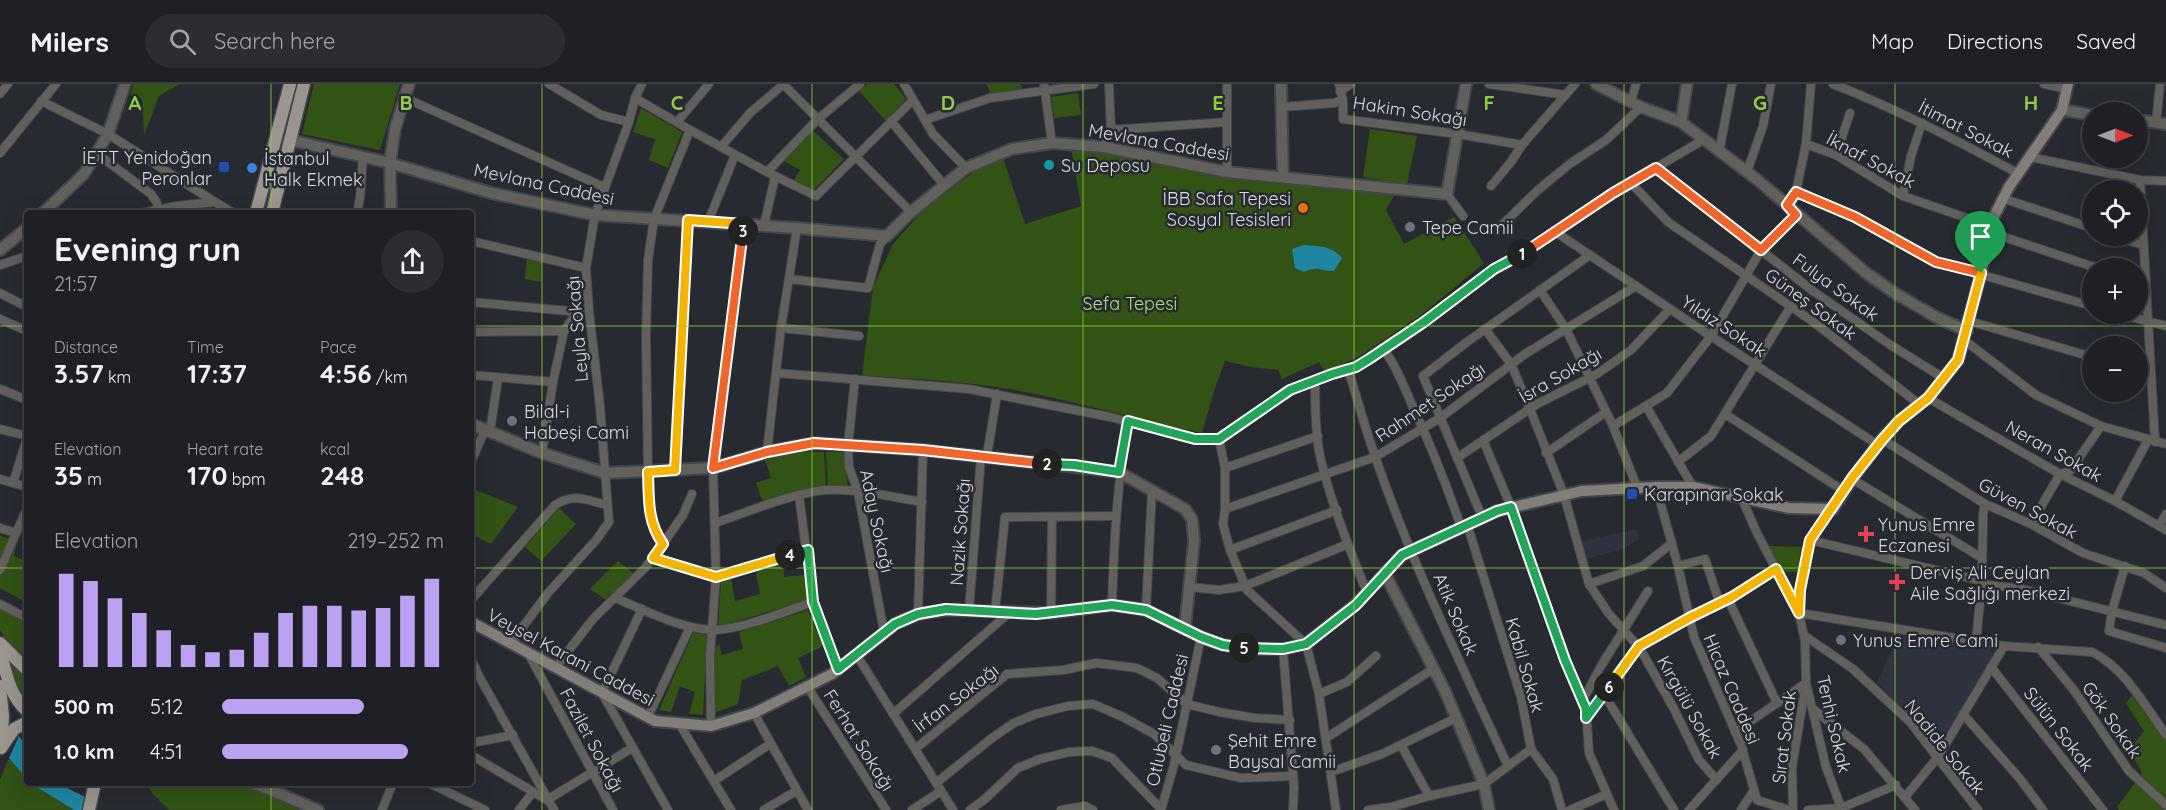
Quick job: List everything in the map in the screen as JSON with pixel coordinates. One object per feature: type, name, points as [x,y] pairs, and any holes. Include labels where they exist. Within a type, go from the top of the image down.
[{"type":"main road","points":[[257,210],[290,84]]},
{"type":"main road","points":[[273,210],[304,84]]},
{"type":"main road","points":[[1833,509],[1852,478],[1880,442],[1945,379],[1958,360],[1967,331],[1990,229],[2002,198],[2062,110],[2067,86]]},
{"type":"main road","name":"Veysel Karani Caddesi","points":[[474,624],[655,721],[711,726],[754,712],[807,686],[838,669],[895,624],[918,614],[946,609],[1051,613],[1112,605],[1146,610],[1201,637],[1223,645],[1283,649],[1306,644],[1356,605],[1402,555],[1482,517],[1511,507],[1582,491],[1656,486],[1693,487],[1799,509],[1833,509]]},
{"type":"main road","points":[[0,643],[24,667]]},
{"type":"main road","points":[[0,650],[11,690],[24,708]]},
{"type":"main road","points":[[0,686],[3,716],[1,749]]},
{"type":"main road","points":[[1,749],[14,729],[23,724]]},
{"type":"main road","points":[[89,810],[95,788]]},
{"type":"main road","points":[[95,788],[95,810]]},
{"type":"street","points":[[0,94],[8,84]]},
{"type":"street","points":[[0,153],[56,84]]},
{"type":"street","points":[[46,210],[84,174],[108,134],[125,84]]},
{"type":"street","points":[[391,210],[390,163],[394,129],[409,84]]},
{"type":"street","points":[[549,84],[601,115],[628,122]]},
{"type":"street","name":"Leyla Sokağı","points":[[510,644],[548,593],[605,530],[609,522],[586,268],[595,215],[635,98],[642,84]]},
{"type":"street","points":[[677,122],[709,84]]},
{"type":"street","points":[[721,147],[750,113],[783,84],[911,212]]},
{"type":"street","points":[[767,172],[818,119],[860,84]]},
{"type":"street","points":[[904,84],[933,134],[966,168]]},
{"type":"street","points":[[925,120],[990,98],[1044,87],[1094,84]]},
{"type":"street","points":[[1104,147],[1111,130],[1109,84]]},
{"type":"street","points":[[1227,84],[1227,172]]},
{"type":"street","points":[[1281,84],[1283,176]]},
{"type":"street","points":[[1282,107],[1334,103],[1343,100],[1340,88],[1351,84]]},
{"type":"street","points":[[1463,216],[1447,194],[1466,84]]},
{"type":"street","points":[[1489,84],[1566,95]]},
{"type":"street","points":[[1491,186],[1512,162],[1522,145],[1575,84]]},
{"type":"street","points":[[1596,84],[1636,105],[1681,122],[1747,172],[1865,272],[1893,292],[1936,317],[1967,331],[2082,355]]},
{"type":"street","points":[[1503,224],[1539,189],[1571,163],[1606,140],[1636,105],[1636,84]]},
{"type":"street","points":[[1681,122],[1687,84]]},
{"type":"street","points":[[1719,152],[1732,84]]},
{"type":"street","points":[[1747,172],[1763,126],[1771,84]]},
{"type":"street","points":[[1787,205],[1796,192],[1806,144],[1811,84]]},
{"type":"street","name":"İtimat Sokak","points":[[1833,84],[1922,123],[2019,174]]},
{"type":"street","points":[[2044,84],[2067,86]]},
{"type":"street","points":[[2160,84],[2161,123]]},
{"type":"street","points":[[1044,87],[1052,143]]},
{"type":"street","points":[[405,98],[604,187]]},
{"type":"street","points":[[635,98],[775,177],[816,196],[913,100]]},
{"type":"street","name":"Hakim Sokağı","points":[[1343,100],[1344,119],[1522,145]]},
{"type":"street","points":[[41,101],[108,134],[228,210]]},
{"type":"street","points":[[2062,110],[2082,113]]},
{"type":"street","points":[[1836,155],[1850,113]]},
{"type":"street","points":[[891,121],[944,185]]},
{"type":"street","points":[[1111,130],[1227,122]]},
{"type":"street","points":[[1903,196],[1911,156],[1922,123]]},
{"type":"street","points":[[663,544],[654,531],[650,512],[646,288],[654,219],[690,130]]},
{"type":"street","name":"Mevlana Caddesi","points":[[290,140],[390,163],[491,193],[595,215],[764,225],[887,236],[911,212],[966,168],[1012,150],[1052,143],[1104,147],[1227,172],[1447,194]]},
{"type":"street","points":[[777,373],[969,388],[1128,421],[1195,439],[1219,439],[1290,390],[1356,367],[1384,350],[1494,269],[1517,258],[1554,231],[1703,140]]},
{"type":"street","name":"İknaf Sokak","points":[[1806,144],[1836,155],[1903,196],[2082,263]]},
{"type":"street","points":[[96,153],[151,194],[157,202],[157,209]]},
{"type":"street","points":[[708,222],[735,155]]},
{"type":"street","points":[[358,210],[363,156]]},
{"type":"street","points":[[2030,157],[2140,180]]},
{"type":"street","name":"Fulya Sokak","points":[[1656,168],[1842,311],[1945,379]]},
{"type":"street","points":[[764,225],[775,177]]},
{"type":"street","points":[[2148,180],[2166,181]]},
{"type":"street","name":"Güneş Sokak","points":[[1630,183],[1668,222],[1791,306],[1923,401]]},
{"type":"street","points":[[1796,192],[1855,217],[1936,262],[2082,303]]},
{"type":"street","points":[[2002,198],[2082,225]]},
{"type":"street","points":[[154,210],[215,202]]},
{"type":"street","points":[[1613,426],[1667,393],[1711,336],[1761,250],[1796,215]]},
{"type":"street","points":[[675,470],[688,220]]},
{"type":"street","points":[[711,726],[710,656],[716,577],[713,468],[744,224]]},
{"type":"street","points":[[767,452],[781,328],[797,228]]},
{"type":"street","points":[[1,248],[24,230]]},
{"type":"street","name":"Yıldız Sokak","points":[[1554,231],[1711,336],[1880,442]]},
{"type":"street","points":[[789,279],[868,288],[880,244],[887,236]]},
{"type":"street","points":[[474,242],[586,268]]},
{"type":"street","points":[[1482,517],[1423,376],[1590,255]]},
{"type":"street","points":[[0,265],[24,257]]},
{"type":"street","name":"Rahmet Sokağı","points":[[1225,509],[1375,457],[1440,418],[1511,364],[1636,286]]},
{"type":"street","points":[[1540,290],[1566,329],[1613,426],[1637,487]]},
{"type":"street","points":[[0,293],[24,305]]},
{"type":"street","points":[[474,302],[577,312],[589,311]]},
{"type":"street","points":[[1678,462],[1711,436],[1791,306]]},
{"type":"street","name":"İsra Sokağı","points":[[1457,458],[1530,409],[1589,377],[1631,350],[1670,309]]},
{"type":"street","points":[[542,453],[564,331],[577,312]]},
{"type":"street","points":[[0,319],[24,330]]},
{"type":"street","points":[[2148,322],[2166,326]]},
{"type":"street","points":[[2115,501],[2151,441],[2151,374],[2147,324]]},
{"type":"street","points":[[781,328],[858,336]]},
{"type":"street","name":"Kırgülü Sokak","points":[[1485,329],[1511,364],[1530,409],[1564,495],[1589,584],[1609,614],[1639,646],[1699,759],[1717,780]]},
{"type":"street","points":[[474,332],[564,331]]},
{"type":"street","points":[[1967,331],[2036,395],[2101,426],[2166,444]]},
{"type":"street","name":"Kabil Sokak","points":[[1384,350],[1392,360],[1464,525],[1521,697],[1531,749],[1553,779],[1562,810]]},
{"type":"street","name":"Atik Sokak","points":[[1348,369],[1375,457],[1412,550],[1477,701],[1508,766]]},
{"type":"street","points":[[474,375],[553,382]]},
{"type":"street","points":[[474,455],[487,431],[498,378]]},
{"type":"street","name":"Aday Sokağı","points":[[855,379],[848,445],[849,467],[858,492],[885,632]]},
{"type":"street","points":[[1315,381],[1317,436],[1325,473],[1336,510],[1367,593]]},
{"type":"street","points":[[0,389],[24,399]]},
{"type":"street","name":"Nazik Sokağı","points":[[969,610],[984,456],[997,394]]},
{"type":"street","name":"Neran Sokak","points":[[1923,401],[2162,528]]},
{"type":"street","points":[[1647,406],[1693,487]]},
{"type":"street","points":[[1546,453],[1606,412]]},
{"type":"street","points":[[1725,414],[1844,491]]},
{"type":"street","points":[[1112,605],[1115,516],[1119,472],[1128,421]]},
{"type":"street","points":[[474,425],[542,453],[605,473],[713,468],[767,452],[814,443],[923,450],[1030,463],[1074,465],[1119,472],[1185,509],[1192,519],[1194,541],[1185,628]]},
{"type":"street","points":[[2031,525],[2060,474],[2070,471],[2101,426]]},
{"type":"street","points":[[0,429],[24,436]]},
{"type":"street","points":[[1225,468],[1317,436]]},
{"type":"street","points":[[1219,439],[1225,468],[1225,509],[1222,524],[1230,550],[1247,590],[1306,644],[1319,694],[1336,810]]},
{"type":"street","points":[[1483,440],[1511,507],[1582,702],[1589,753],[1614,810]]},
{"type":"street","name":"Güven Sokak","points":[[1880,442],[1984,504],[2031,525],[2083,554],[2145,573],[2166,588]]},
{"type":"street","points":[[13,483],[24,447]]},
{"type":"street","points":[[918,614],[923,450]]},
{"type":"street","points":[[1852,478],[1982,558]]},
{"type":"street","points":[[0,479],[24,486]]},
{"type":"street","name":"Hicaz Caddesi","points":[[1656,486],[1678,566],[1694,637],[1743,750],[1754,790]]},
{"type":"street","points":[[715,523],[799,495],[824,490],[858,492],[922,502]]},
{"type":"street","points":[[1146,610],[1152,490]]},
{"type":"street","points":[[555,668],[593,619],[653,558],[683,515],[692,494]]},
{"type":"street","points":[[799,495],[813,602],[838,669]]},
{"type":"street","points":[[474,597],[555,505],[573,497],[607,505]]},
{"type":"street","points":[[1742,499],[1799,613],[2004,646],[2092,652],[2123,676],[2166,735]]},
{"type":"street","points":[[1976,642],[1982,581],[1984,504]]},
{"type":"street","name":"Tenhi Sokak","points":[[1833,509],[1810,540],[1800,590],[1799,613],[1805,636],[1806,683],[1826,767],[1842,809]]},
{"type":"street","points":[[1230,550],[1336,510]]},
{"type":"street","points":[[2162,528],[2166,514]]},
{"type":"street","points":[[0,570],[24,516]]},
{"type":"street","points":[[995,612],[1005,517],[1115,516]]},
{"type":"street","points":[[1051,613],[1053,517]]},
{"type":"street","points":[[0,528],[16,533]]},
{"type":"street","points":[[1810,540],[1982,581],[1988,585],[2022,589],[2166,625]]},
{"type":"street","points":[[1589,584],[1643,566],[1672,543]]},
{"type":"street","points":[[1190,587],[1219,590],[1245,586],[1348,544]]},
{"type":"street","points":[[653,558],[716,577],[808,550]]},
{"type":"street","points":[[1678,566],[1706,559],[1720,603]]},
{"type":"street","points":[[2126,566],[2112,611],[2109,631],[2166,648]]},
{"type":"street","points":[[1586,718],[1639,646],[1728,599],[1776,569]]},
{"type":"street","points":[[1385,574],[1434,669],[1456,718],[1484,784],[1489,810]]},
{"type":"street","points":[[1582,702],[1601,666],[1648,591]]},
{"type":"street","points":[[615,598],[690,627],[713,630],[739,626],[813,602]]},
{"type":"street","points":[[1728,599],[1777,703]]},
{"type":"street","points":[[0,604],[24,616]]},
{"type":"street","points":[[642,609],[602,693],[668,810]]},
{"type":"street","points":[[893,714],[1010,612]]},
{"type":"street","points":[[648,717],[690,627]]},
{"type":"street","name":"Nadide Sokak","points":[[1805,636],[1853,669],[1910,722],[1978,810]]},
{"type":"street","name":"Otlubeli Caddesi","points":[[1161,809],[1176,755],[1201,637]]},
{"type":"street","points":[[1905,797],[1938,757],[2004,646]]},
{"type":"street","name":"Gök Sokak","points":[[2038,647],[2073,689],[2129,771],[2165,804]]},
{"type":"street","points":[[1283,649],[1290,720],[1293,810]]},
{"type":"street","name":"Fazilet Sokağı","points":[[528,653],[612,810]]},
{"type":"street","points":[[856,654],[953,810]]},
{"type":"street","points":[[1319,694],[1347,682],[1376,656]]},
{"type":"street","name":"İrfan Sokağı","points":[[915,749],[1007,674],[1064,670],[1096,663],[1137,668],[1157,678],[1187,704],[1255,718],[1290,720]]},
{"type":"street","name":"Sülün Sokak","points":[[1991,667],[2103,810]]},
{"type":"street","points":[[1326,738],[1434,669]]},
{"type":"street","points":[[475,679],[513,735],[554,810]]},
{"type":"street","name":"Sırat Sokak","points":[[1735,732],[1806,683]]},
{"type":"street","name":"Sırat Sokak","points":[[1791,810],[1792,767],[1806,683]]},
{"type":"street","name":"Ferhat Sokağı","points":[[807,686],[886,810]]},
{"type":"street","points":[[1604,694],[1674,810]]},
{"type":"street","points":[[936,783],[1014,723],[1036,714],[1068,706],[1093,704],[1154,734],[1186,765],[1241,778],[1293,776]]},
{"type":"street","points":[[1814,710],[1864,749],[1915,810]]},
{"type":"street","points":[[754,712],[808,810]]},
{"type":"street","points":[[1963,714],[2021,780],[2043,810]]},
{"type":"street","points":[[1331,772],[1401,745],[1456,718]]},
{"type":"street","points":[[680,724],[731,810]]},
{"type":"street","points":[[474,742],[513,735]]},
{"type":"street","points":[[714,781],[770,744]]},
{"type":"street","points":[[1401,745],[1429,796]]},
{"type":"street","points":[[547,800],[632,748]]},
{"type":"street","points":[[1368,810],[1386,809],[1429,796],[1484,784],[1531,749]]},
{"type":"street","points":[[1689,810],[1743,750]]},
{"type":"street","points":[[970,810],[1018,768],[1040,759],[1069,752],[1092,752],[1112,758],[1161,809]]},
{"type":"street","points":[[474,757],[547,800]]},
{"type":"street","points":[[1808,810],[1842,809],[1896,785]]},
{"type":"street","points":[[261,786],[318,810]]},
{"type":"street","points":[[381,810],[390,786]]},
{"type":"street","points":[[435,786],[485,810]]},
{"type":"street","points":[[1754,790],[1757,800],[1791,810]]},
{"type":"street","points":[[1741,810],[1754,790]]},
{"type":"street","points":[[764,810],[796,791]]},
{"type":"street","points":[[912,810],[941,791]]},
{"type":"street","points":[[519,810],[533,792]]},
{"type":"street","points":[[1570,810],[1607,794]]},
{"type":"street","points":[[2158,810],[2165,804]]},
{"type":"street","points":[[1061,810],[1085,806],[1093,810]]},
{"type":"shaded area","points":[[1637,529],[1639,539],[1623,549],[1586,559],[1581,541]]},
{"type":"shaded area","points":[[1900,633],[1991,649],[1993,655],[1937,749],[1877,682]]},
{"type":"green space","points":[[133,84],[180,84],[159,96],[144,135],[142,99],[131,95]]},
{"type":"green space","points":[[314,84],[400,84],[380,150],[302,134]]},
{"type":"green space","points":[[867,84],[894,84],[906,99],[886,121],[859,91]]},
{"type":"green space","points":[[986,84],[1020,84],[1023,89],[991,94]]},
{"type":"green space","points":[[1078,93],[1081,115],[1054,118],[1051,97]]},
{"type":"green space","points":[[641,108],[682,132],[668,168],[649,160],[655,139],[633,132]]},
{"type":"green space","points":[[1370,129],[1417,136],[1407,185],[1363,177]]},
{"type":"green space","points":[[813,131],[844,159],[813,191],[793,182],[800,170],[784,161]]},
{"type":"green space","name":"Sefa Tepesi","points":[[1071,147],[1169,165],[1396,192],[1386,210],[1404,244],[1454,217],[1484,263],[1421,315],[1360,356],[1325,372],[1319,362],[1282,379],[1278,370],[1225,361],[1202,433],[1009,389],[862,375],[873,287],[893,244],[926,207],[980,167],[1002,155],[1025,224],[1081,206]]},
{"type":"green space","points":[[527,256],[542,259],[541,282],[525,279]]},
{"type":"green space","points":[[790,452],[824,452],[826,486],[800,490],[763,503],[756,483],[771,478],[765,460]]},
{"type":"green space","points":[[826,452],[843,452],[848,487],[828,486]]},
{"type":"green space","points":[[474,489],[518,507],[491,544],[474,536]]},
{"type":"green space","points":[[559,508],[576,524],[541,561],[525,547]]},
{"type":"green space","points":[[0,536],[17,541],[14,556],[24,560],[24,601],[0,588]]},
{"type":"green space","points":[[1767,546],[1802,547],[1797,572],[1784,572]]},
{"type":"green space","points":[[618,561],[633,573],[606,600],[590,589]]},
{"type":"green space","points":[[783,561],[784,577],[805,575],[808,600],[718,627],[721,582],[731,579],[735,601],[760,594],[756,572]]},
{"type":"green space","points":[[0,609],[24,622],[24,663],[15,653],[0,630]]},
{"type":"green space","points":[[808,610],[823,646],[798,658],[806,677],[789,686],[778,666],[742,680],[738,704],[714,713],[713,652],[719,644],[722,655],[743,649],[739,632]]},
{"type":"green space","points":[[693,633],[707,635],[703,715],[689,714],[695,692],[680,686],[671,712],[659,710]]},
{"type":"green space","points":[[9,663],[24,672],[24,698],[14,686]]},
{"type":"green space","points":[[2133,695],[2166,735],[2166,810],[2119,810],[2117,807],[2142,773],[2130,750],[2144,731],[2126,703]]},
{"type":"green space","points":[[9,758],[24,776],[24,786],[35,786],[74,810],[0,810],[0,779]]},
{"type":"green space","points":[[148,786],[253,786],[299,810],[169,810],[152,793]]},
{"type":"water","points":[[1304,245],[1330,249],[1342,258],[1334,271],[1317,269],[1304,272],[1295,268],[1292,249]]},
{"type":"water","points":[[19,736],[24,744],[24,776],[9,758]]},
{"type":"water","points":[[35,786],[63,786],[85,797],[82,810],[74,810]]},
{"type":"place","name":"Su Deposu","points":[[1049,165]]},
{"type":"place","name":"İETT Yenidoğan Peronlar","points":[[224,167]]},
{"type":"place","name":"İstanbul Halk Ekmek","points":[[252,168]]},
{"type":"place","name":"İBB Safa Tepesi Sosyal Tesisleri","points":[[1303,208]]},
{"type":"place","name":"Tepe Camii","points":[[1410,227]]},
{"type":"place","name":"Bilal-i Habeşi Cami","points":[[512,421]]},
{"type":"place","name":"Karapınar Sokak","points":[[1632,494]]},
{"type":"place","name":"Yunus Emre Eczanesi","points":[[1866,534]]},
{"type":"place","name":"Derviş Ali Ceylan Aile Sağlığı merkezi","points":[[1897,582]]},
{"type":"place","name":"Yunus Emre Cami","points":[[1841,640]]},
{"type":"place","name":"Şehit Emre Baysal Camii","points":[[1216,750]]},
{"type":"route","points":[[1656,168],[1761,250],[1796,215],[1787,205],[1796,192],[1855,217],[1936,262],[1981,273],[1958,360],[1928,398],[1899,421],[1882,440],[1852,478],[1810,540],[1800,590],[1799,613],[1776,569],[1732,597],[1639,646],[1586,718],[1586,709],[1565,660],[1511,507],[1497,511],[1402,555],[1356,605],[1306,644],[1283,649],[1223,645],[1201,637],[1146,610],[1112,605],[1036,614],[946,609],[918,614],[895,624],[838,669],[813,602],[808,550],[716,577],[653,558],[663,544],[654,531],[650,512],[648,472],[675,470],[688,220],[744,224],[713,468],[767,452],[814,443],[987,456],[1119,472],[1128,421],[1195,439],[1219,439],[1290,390],[1356,367],[1369,359],[1424,322],[1494,269],[1517,258],[1543,238],[1656,168]]}]
